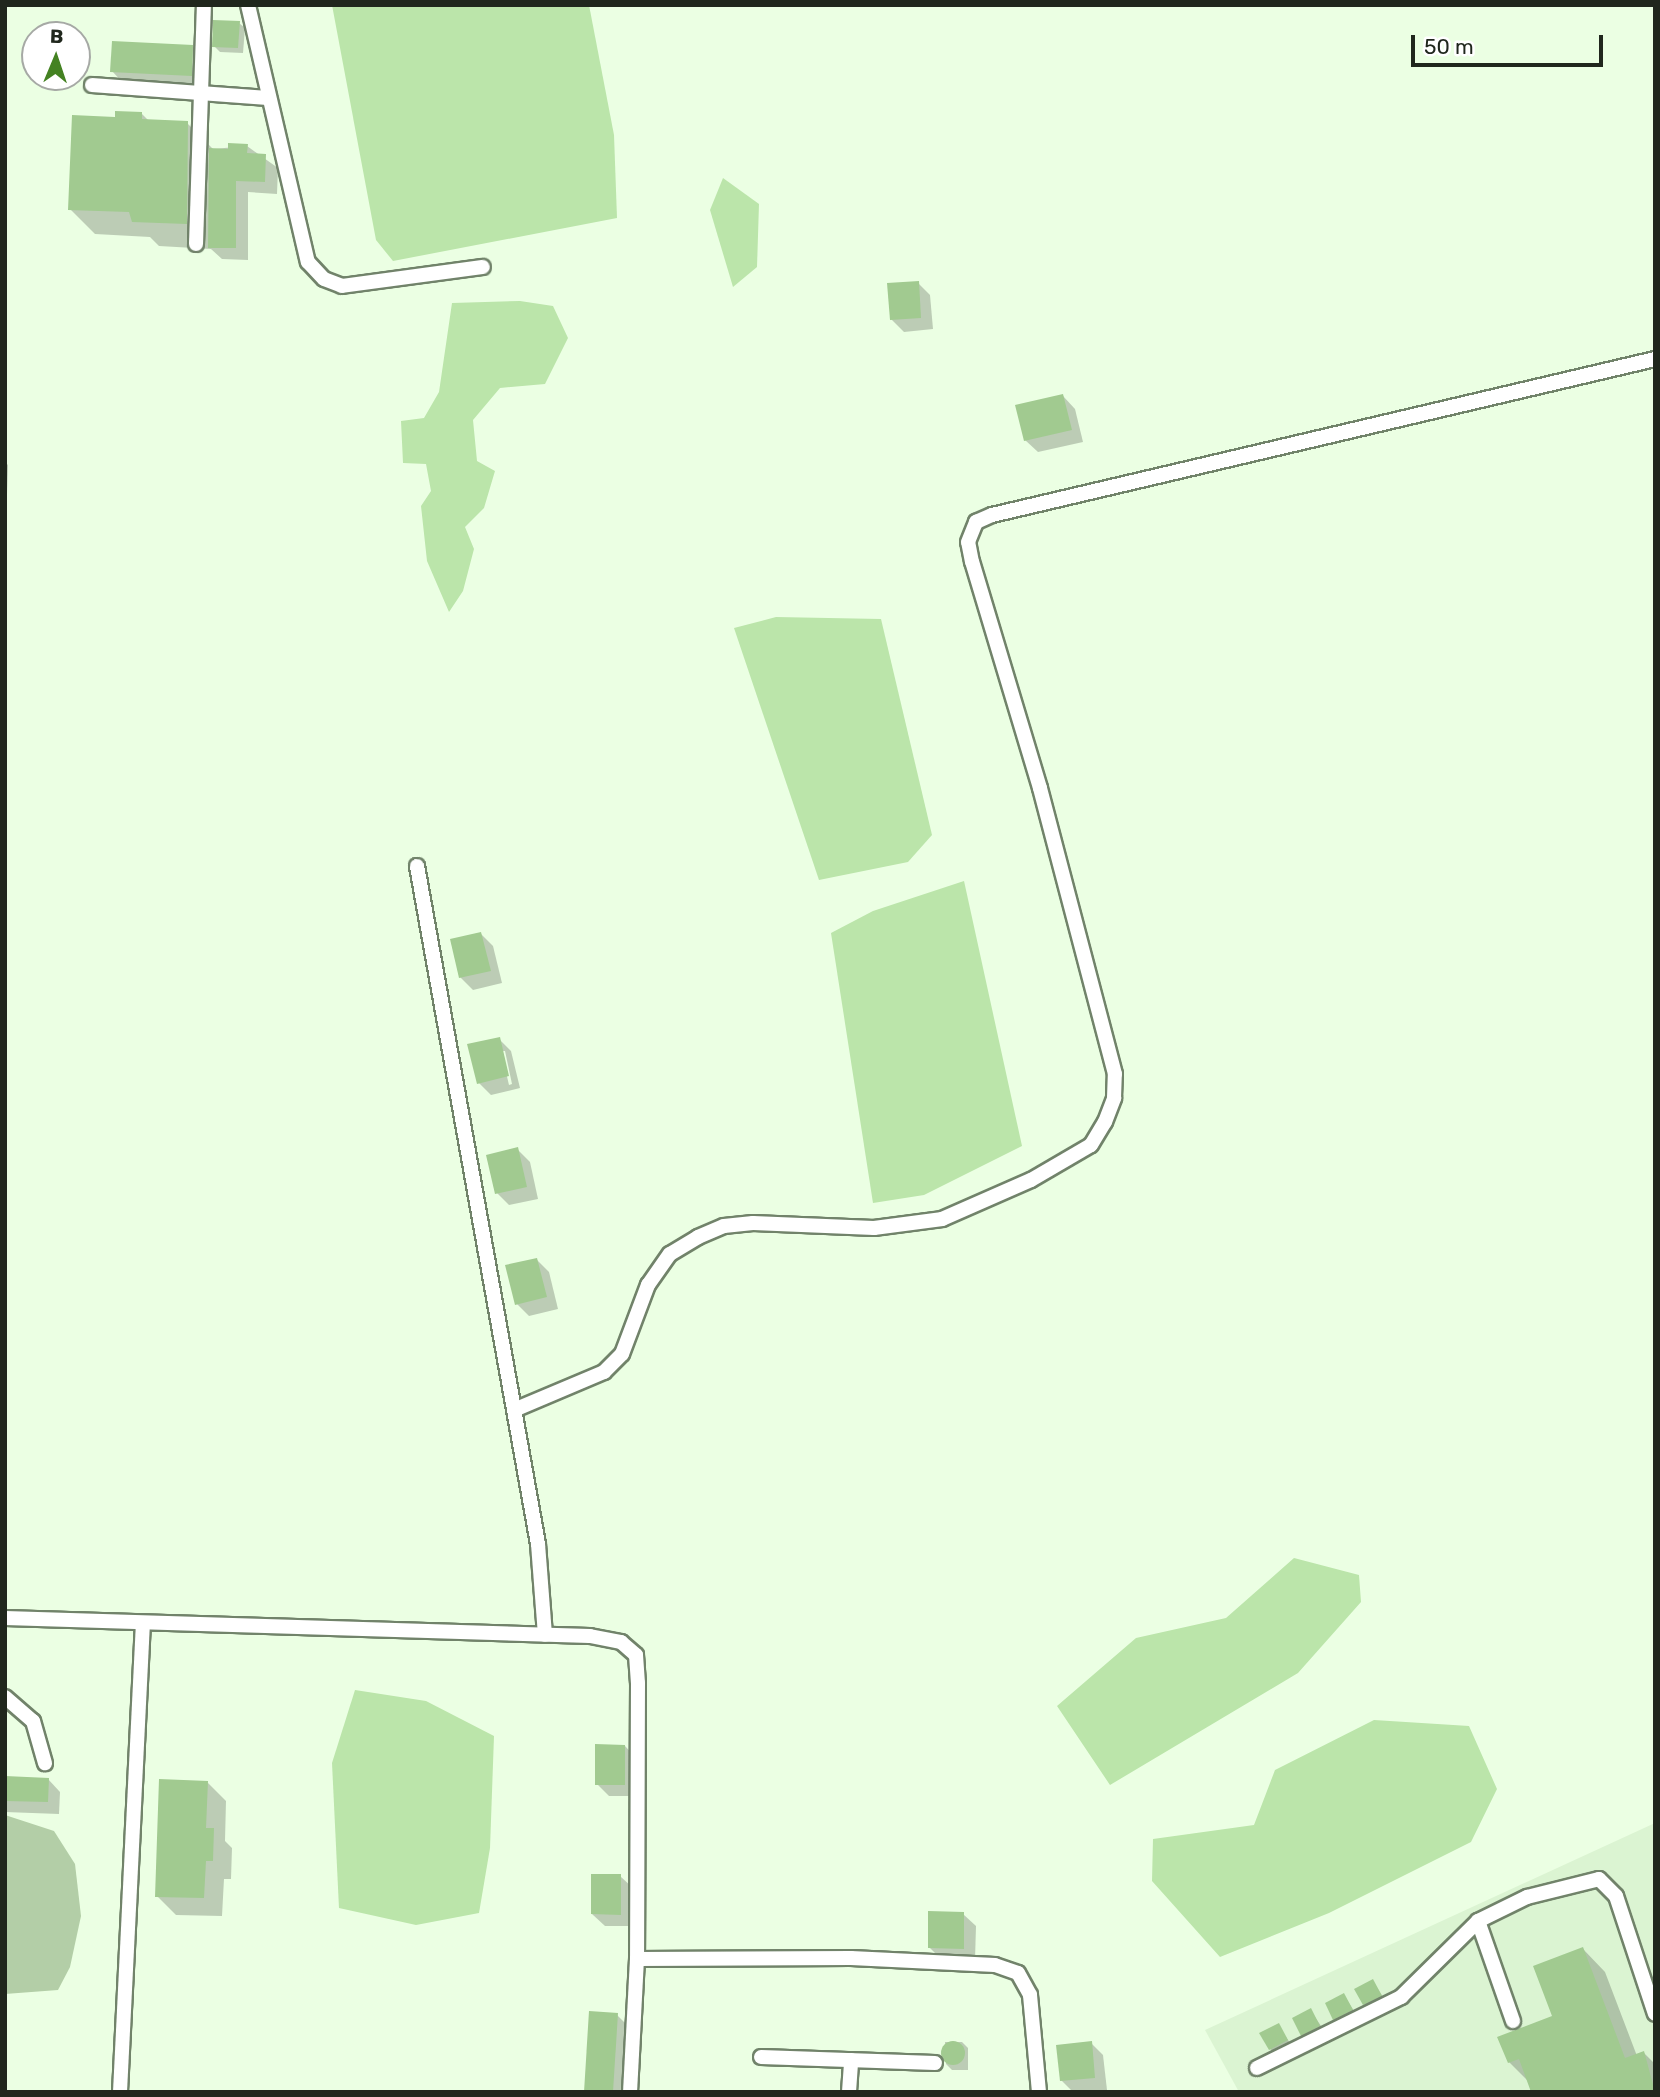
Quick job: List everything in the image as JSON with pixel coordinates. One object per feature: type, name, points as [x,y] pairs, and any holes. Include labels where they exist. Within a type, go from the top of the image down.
[{"type":"lane","points":[[248,5],[297,231],[308,262],[324,279],[342,286],[483,267]]},
{"type":"lane","points":[[196,244],[204,6]]},
{"type":"lane","points":[[92,85],[268,98]]},
{"type":"lane","points":[[514,1410],[604,1372],[622,1354],[648,1285],[670,1254],[698,1237],[724,1226],[753,1223],[874,1228],[942,1219],[1031,1181],[1091,1145],[1105,1122],[1114,1098],[1115,1074],[1040,789],[972,562],[968,542],[976,522],[992,515],[1655,359]]},
{"type":"lane","points":[[417,866],[538,1544],[545,1635]]},
{"type":"lane","points":[[5,1618],[545,1635],[621,1642],[636,1655],[637,1959],[630,2092]]},
{"type":"lane","points":[[120,2092],[143,1624]]},
{"type":"lane","points":[[5,1697],[33,1721],[45,1763]]},
{"type":"lane","points":[[1257,2068],[1401,1997],[1478,1921],[1527,1897],[1599,1879],[1616,1895],[1655,2014]]},
{"type":"lane","points":[[1478,1921],[1513,2021]]},
{"type":"lane","points":[[637,1959],[851,1958],[995,1965],[1018,1973],[1030,1995],[1038,2092]]},
{"type":"lane","points":[[761,2057],[934,2063]]},
{"type":"lane","points":[[849,2092],[851,2060]]},
{"type":"shaded area","points":[[332,5],[589,5],[614,135],[617,218],[393,261],[376,240]]},
{"type":"shaded area","points":[[723,178],[759,204],[757,267],[733,287],[710,210]]},
{"type":"shaded area","points":[[520,301],[553,306],[568,338],[545,384],[500,388],[473,420],[477,461],[495,471],[484,508],[465,527],[474,549],[463,591],[449,612],[427,561],[421,506],[431,491],[426,464],[403,463],[401,421],[424,418],[439,392],[452,303]]},
{"type":"shaded area","points":[[776,617],[881,619],[932,835],[908,862],[819,880],[734,628]]},
{"type":"shaded area","points":[[964,881],[1022,1146],[924,1195],[873,1203],[831,933],[873,911]]},
{"type":"shaded area","points":[[1294,1558],[1359,1575],[1361,1602],[1298,1673],[1110,1785],[1057,1706],[1136,1638],[1226,1618]]},
{"type":"shaded area","points":[[355,1690],[426,1701],[494,1736],[490,1848],[479,1913],[416,1925],[339,1908],[332,1763]]},
{"type":"shaded area","points":[[1374,1720],[1469,1726],[1497,1789],[1471,1842],[1329,1913],[1220,1957],[1152,1881],[1153,1839],[1254,1825],[1275,1770]]},
{"type":"shaded area","points":[[5,1815],[54,1831],[75,1864],[81,1916],[70,1967],[58,1990],[5,1994]]},
{"type":"shaded area","points":[[1655,1823],[1655,2092],[1239,2092],[1205,2030]]},
{"type":"building","points":[[213,20],[240,21],[238,48],[212,47]]},
{"type":"building","points":[[112,41],[193,45],[192,76],[110,72]]},
{"type":"building","points":[[115,111],[142,112],[142,119],[188,121],[187,224],[132,222],[129,212],[68,210],[72,115],[115,117]]},
{"type":"building","points":[[228,143],[248,144],[247,153],[266,154],[265,182],[236,181],[236,248],[208,248],[209,148],[228,149]]},
{"type":"building","points":[[919,281],[921,318],[890,320],[887,283]]},
{"type":"building","points":[[1063,394],[1072,430],[1024,441],[1015,405]]},
{"type":"building","points":[[481,932],[491,971],[459,978],[450,939]]},
{"type":"building","points":[[500,1037],[509,1076],[477,1084],[467,1044]]},
{"type":"building","points":[[518,1147],[527,1187],[495,1194],[486,1155]]},
{"type":"building","points":[[537,1258],[547,1297],[515,1305],[505,1265]]},
{"type":"building","points":[[595,1744],[625,1745],[625,1785],[595,1785]]},
{"type":"building","points":[[5,1776],[49,1778],[48,1802],[5,1801]]},
{"type":"building","points":[[159,1779],[208,1781],[206,1828],[214,1828],[213,1861],[206,1861],[204,1898],[155,1897]]},
{"type":"building","points":[[591,1874],[621,1874],[621,1915],[591,1914]]},
{"type":"building","points":[[928,1911],[964,1912],[964,1949],[928,1948]]},
{"type":"building","points":[[1583,1947],[1625,2058],[1644,2051],[1655,2092],[1531,2092],[1519,2059],[1508,2063],[1497,2037],[1552,2016],[1533,1966]]},
{"type":"building","points":[[1373,1979],[1382,1996],[1363,2005],[1354,1989]]},
{"type":"building","points":[[1344,1993],[1353,2010],[1333,2020],[1325,2003]]},
{"type":"building","points":[[1311,2008],[1320,2026],[1301,2036],[1292,2018]]},
{"type":"building","points":[[589,2011],[618,2013],[613,2092],[584,2092]]},
{"type":"building","points":[[1279,2023],[1288,2040],[1269,2050],[1259,2033]]},
{"type":"building","points":[[953,2041],[962,2044],[965,2053],[962,2062],[953,2065],[944,2062],[941,2053],[944,2044]]},
{"type":"building","points":[[1092,2041],[1095,2078],[1060,2081],[1056,2045]]}]
